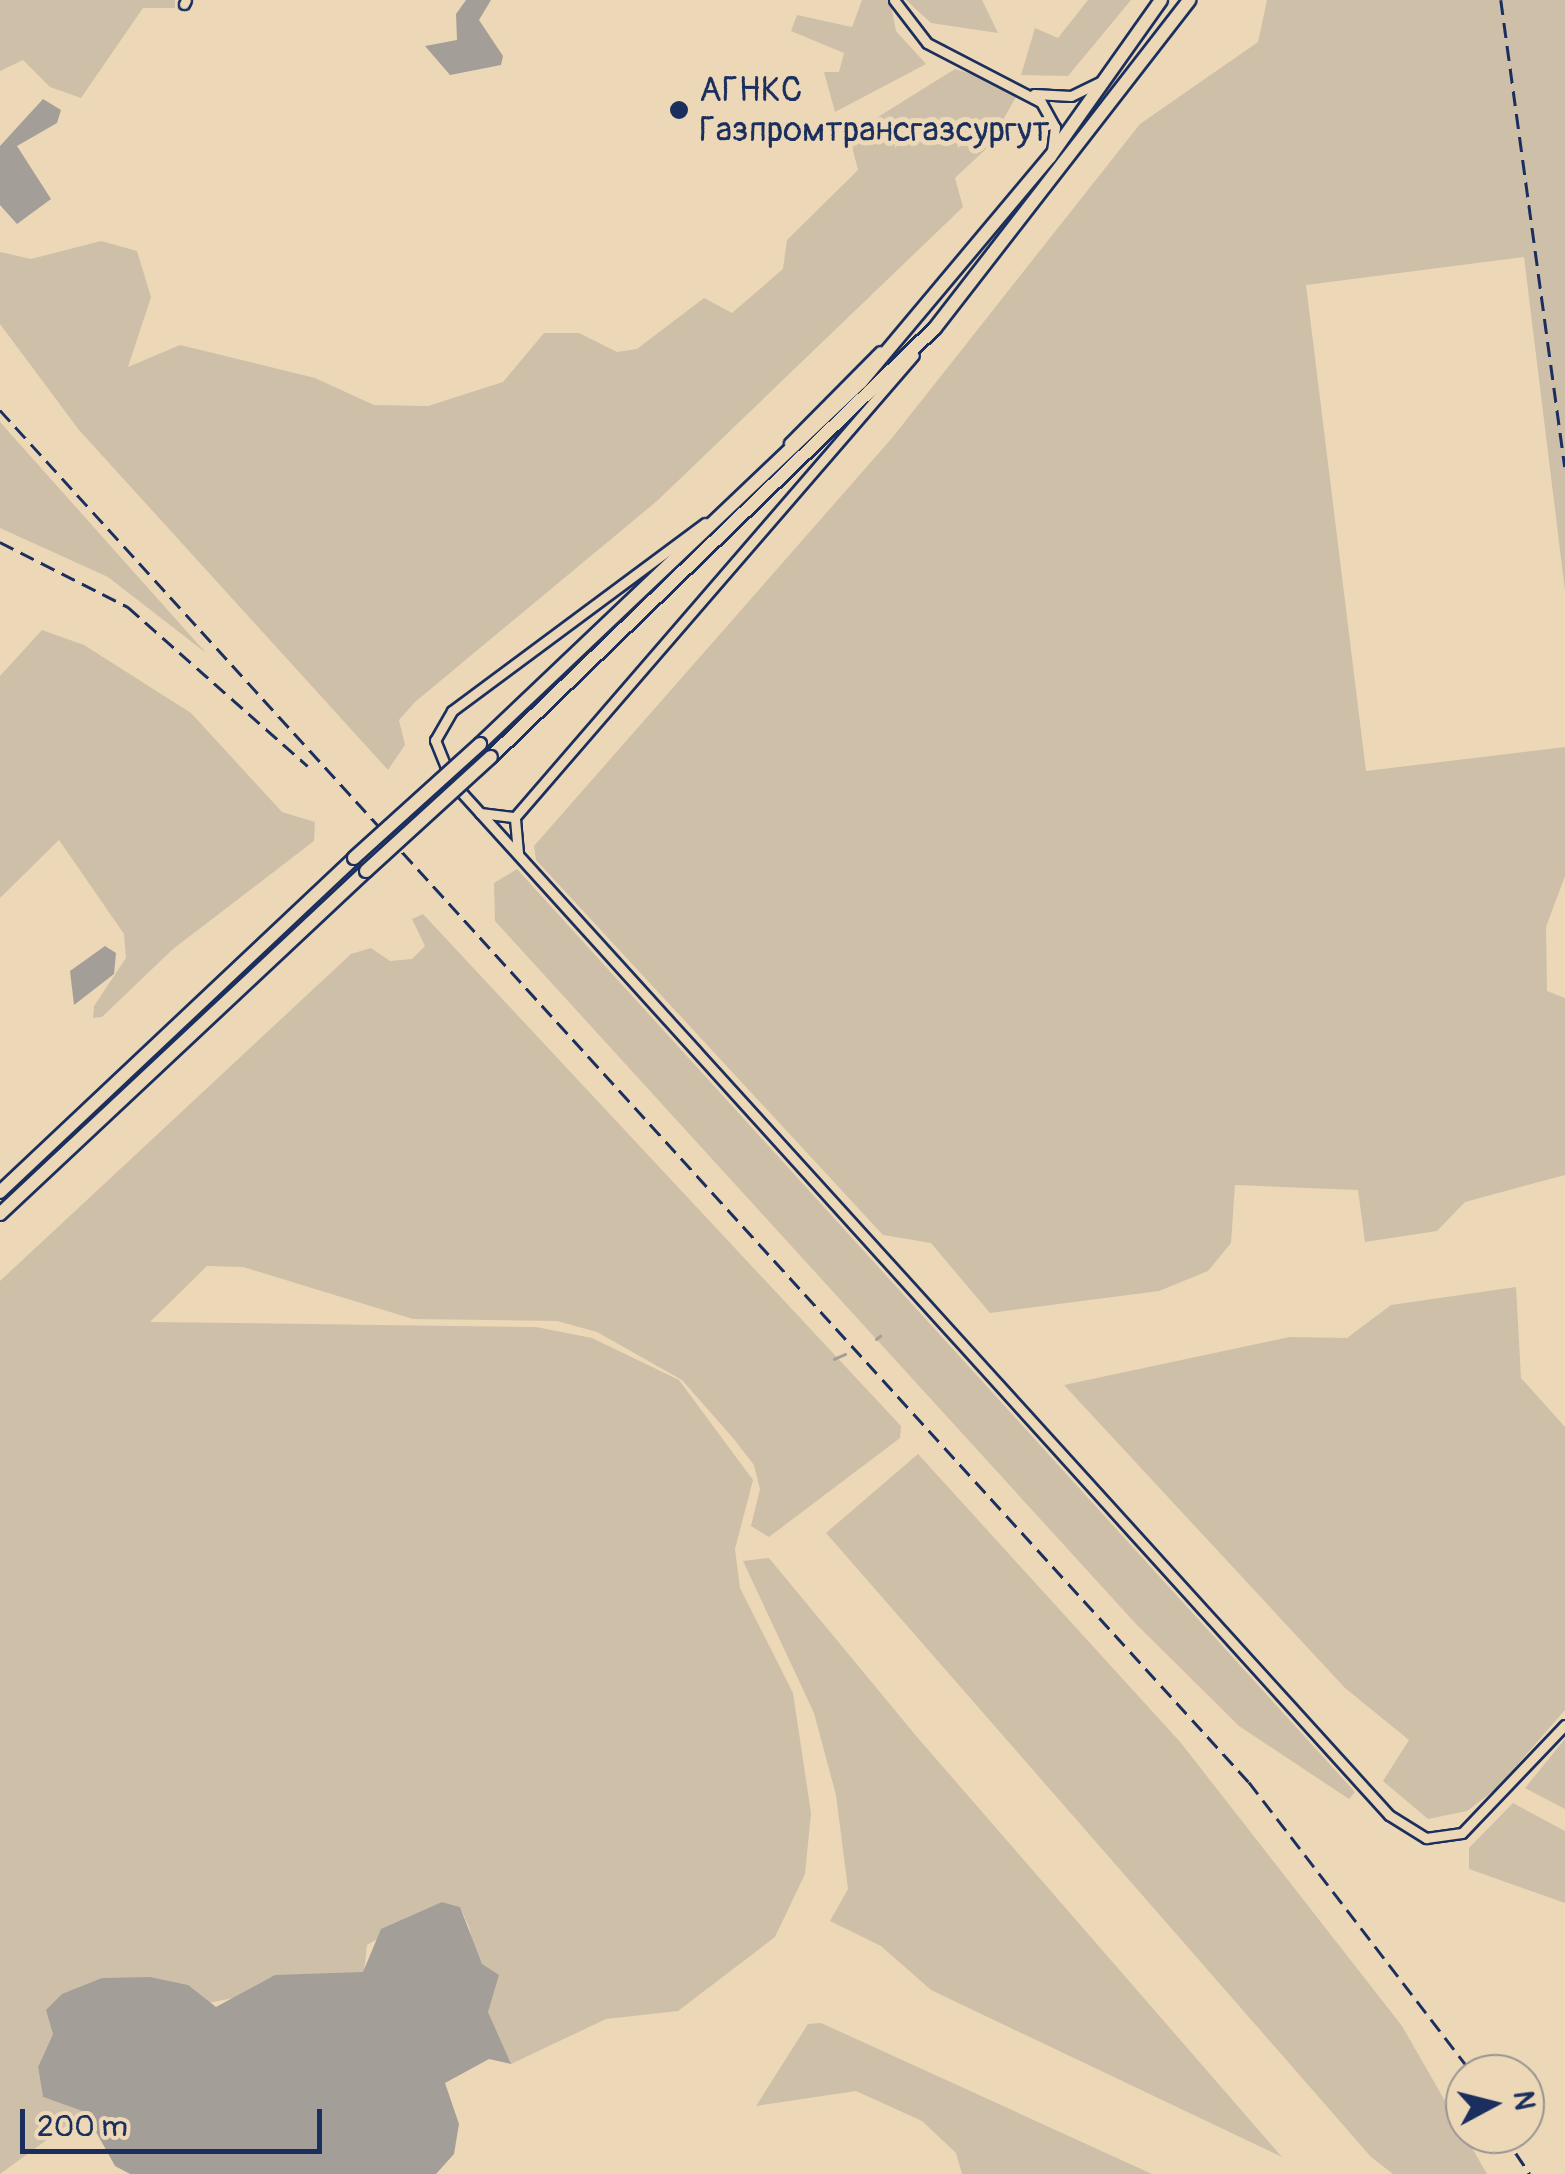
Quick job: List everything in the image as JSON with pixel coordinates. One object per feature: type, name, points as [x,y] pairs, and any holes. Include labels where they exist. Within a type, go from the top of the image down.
[{"type":"main road","points":[[0,1192],[354,858],[730,513],[921,314],[1050,157],[1161,0]]},
{"type":"main road","points":[[0,1214],[492,757],[935,328],[1090,139],[1189,1]]},
{"type":"street","points":[[894,0],[928,43],[1032,93],[1078,95],[1115,68]]},
{"type":"street","points":[[1032,93],[1053,118],[1050,157]]},
{"type":"street","points":[[921,314],[709,520],[452,710],[436,752],[468,802],[1400,1824],[1426,1838],[1462,1833],[1565,1725]]},
{"type":"street","points":[[542,883],[512,843],[515,817],[935,328]]},
{"type":"street","points":[[468,802],[494,820],[515,817]]},
{"type":"shaded area","points":[[0,0],[175,0],[175,8],[143,8],[81,98],[50,87],[23,60],[0,71]]},
{"type":"shaded area","points":[[466,0],[491,0],[479,20],[503,56],[501,65],[450,75],[425,46],[457,40],[456,14]]},
{"type":"shaded area","points":[[862,0],[890,0],[896,31],[926,64],[835,112],[824,72],[839,72],[844,53],[791,31],[797,15],[852,27]]},
{"type":"shaded area","points":[[906,0],[982,0],[998,33],[931,23]]},
{"type":"shaded area","points":[[1088,0],[1131,0],[1068,76],[1021,75],[1035,28],[1058,38]]},
{"type":"shaded area","points":[[1267,0],[1565,0],[1565,591],[1524,257],[1306,285],[1366,771],[1565,747],[1565,876],[1546,927],[1547,991],[1565,998],[1565,1175],[1465,1202],[1437,1231],[1365,1242],[1358,1190],[1235,1185],[1231,1243],[1208,1271],[1159,1291],[990,1313],[931,1243],[883,1235],[536,860],[534,846],[892,438],[1140,124],[1258,42]]},
{"type":"shaded area","points":[[955,69],[1004,84],[1016,97],[987,148],[955,178],[963,207],[657,501],[415,702],[399,720],[405,745],[388,770],[79,430],[0,324],[0,252],[31,259],[101,241],[137,251],[151,297],[128,367],[180,345],[315,378],[374,405],[428,406],[503,382],[544,333],[579,333],[617,352],[637,349],[704,298],[732,313],[783,269],[787,240],[858,170],[849,135]]},
{"type":"shaded area","points":[[43,99],[61,110],[57,123],[17,146],[51,199],[17,224],[0,205],[0,146]]},
{"type":"shaded area","points":[[0,422],[206,653],[108,577],[0,528]]},
{"type":"shaded area","points":[[42,630],[84,645],[191,713],[282,812],[315,822],[314,841],[173,949],[102,1017],[93,1018],[94,1006],[126,958],[124,934],[59,840],[0,898],[0,676]]},
{"type":"shaded area","points":[[517,869],[1355,1792],[1349,1799],[1239,1726],[1136,1624],[495,921],[494,883]]},
{"type":"shaded area","points":[[423,914],[901,1426],[900,1438],[769,1537],[751,1526],[760,1489],[754,1465],[733,1438],[682,1380],[597,1332],[557,1321],[413,1319],[243,1267],[207,1266],[150,1322],[536,1327],[592,1338],[679,1380],[753,1480],[735,1549],[740,1588],[793,1693],[811,1813],[805,1874],[775,1937],[678,2011],[606,2019],[511,2064],[493,2033],[469,1927],[460,1907],[442,1902],[367,1945],[364,1972],[53,2034],[38,2067],[43,2097],[85,2112],[0,2174],[0,1281],[351,954],[371,948],[390,961],[412,959],[425,946],[412,919]]},
{"type":"shaded area","points":[[105,946],[116,953],[114,974],[74,1005],[70,971]]},
{"type":"shaded area","points":[[1516,1287],[1521,1378],[1565,1427],[1565,1710],[1496,1789],[1467,1811],[1428,1819],[1383,1781],[1409,1740],[1345,1688],[1064,1385],[1290,1337],[1347,1338],[1391,1305]]},
{"type":"shaded area","points":[[918,1454],[1181,1743],[1402,2026],[1445,2101],[1445,2154],[1476,2154],[1487,2174],[1393,2174],[1371,2157],[826,1533]]},
{"type":"shaded area","points":[[769,1558],[917,1737],[1282,2157],[931,1990],[881,1946],[830,1921],[848,1889],[836,1795],[814,1713],[743,1561]]},
{"type":"shaded area","points":[[1565,1739],[1565,1809],[1525,1788]]},
{"type":"shaded area","points":[[1513,1803],[1565,1831],[1565,1903],[1469,1869],[1469,1848]]},
{"type":"shaded area","points":[[442,1902],[460,1907],[482,1964],[499,1975],[488,2012],[511,2064],[489,2059],[445,2083],[459,2124],[454,2154],[436,2174],[130,2174],[115,2166],[85,2112],[43,2097],[38,2067],[53,2034],[46,2010],[62,1994],[102,1978],[150,1977],[188,1985],[216,2007],[275,1975],[363,1972],[381,1929]]},
{"type":"shaded area","points":[[821,2023],[1152,2174],[962,2174],[956,2153],[922,2121],[856,2091],[756,2106],[808,2024]]},
{"type":"waterway","points":[[876,1339],[880,1336]]},
{"type":"waterway","points":[[834,1359],[845,1354]]},
{"type":"railway","points":[[1501,0],[1565,467]]},
{"type":"railway","points":[[0,410],[1249,1782],[1458,2054]]},
{"type":"railway","points":[[0,542],[128,607],[308,766]]},
{"type":"railway","points":[[1516,2154],[1530,2174]]},
{"type":"place","name":"АГНКС Газпромтрансгазсургут","points":[[679,110]]}]
